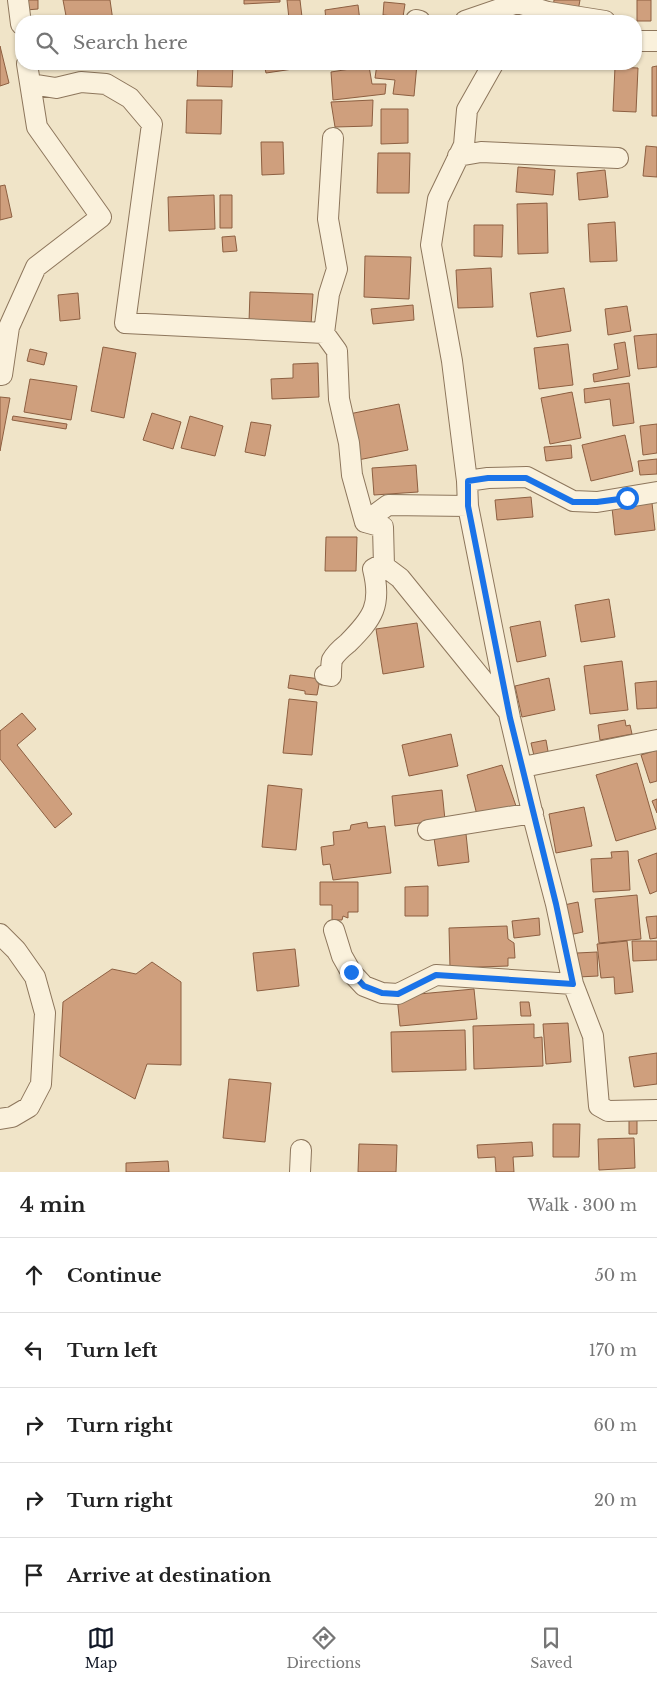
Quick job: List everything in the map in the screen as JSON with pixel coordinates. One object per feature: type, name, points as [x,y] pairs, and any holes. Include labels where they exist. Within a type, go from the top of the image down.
[{"type":"street","points":[[18,0],[20,15]]},
{"type":"street","points":[[484,15],[517,3],[548,12],[567,15]]},
{"type":"street","points":[[642,41],[657,40]]},
{"type":"street","points":[[0,375],[2,375],[9,327],[36,267],[101,217],[37,127],[28,70]]},
{"type":"street","points":[[490,70],[467,110],[464,145],[438,199],[431,244],[452,361],[468,481],[468,506],[509,712],[556,904],[573,984],[593,1036],[599,1106],[608,1111],[657,1110]]},
{"type":"street","points":[[30,84],[56,88],[81,82],[106,84],[130,98],[152,124],[125,323],[324,333]]},
{"type":"street","points":[[333,138],[328,218],[337,269],[329,294],[324,333],[337,352],[339,400],[349,443],[352,475],[365,522]]},
{"type":"street","points":[[458,156],[481,152],[618,158]]},
{"type":"street","points":[[468,481],[488,478],[526,478],[573,502],[597,502],[657,492]]},
{"type":"street","points":[[365,522],[388,505],[468,506]]},
{"type":"street","points":[[365,522],[383,527],[384,566],[400,578],[509,712]]},
{"type":"street","points":[[324,674],[331,676],[332,660],[366,626],[372,615],[376,582],[372,569],[384,563]]},
{"type":"street","points":[[523,767],[657,740]]},
{"type":"street","points":[[428,830],[533,813]]},
{"type":"street","points":[[334,930],[342,956],[351,972],[364,986],[382,993],[398,994],[436,975],[573,984]]},
{"type":"street","points":[[0,934],[16,950],[34,977],[45,1013],[41,1084],[29,1107],[12,1117],[0,1119]]},
{"type":"street","points":[[300,1172],[301,1150]]},
{"type":"building","points":[[25,0],[38,0],[38,9],[26,10]]},
{"type":"building","points":[[63,0],[110,0],[112,15],[66,15]]},
{"type":"building","points":[[244,0],[280,0],[280,2],[244,4]]},
{"type":"building","points":[[287,0],[300,0],[302,15],[289,15]]},
{"type":"building","points":[[554,0],[580,0],[578,11],[553,8]]},
{"type":"building","points":[[637,0],[651,0],[651,21],[642,21],[642,15],[637,15]]},
{"type":"building","points":[[384,2],[405,4],[403,15],[383,15]]},
{"type":"building","points":[[358,5],[359,15],[325,15],[325,10]]},
{"type":"building","points":[[0,46],[9,83],[0,86]]},
{"type":"building","points":[[657,66],[657,116],[652,116],[652,67]]},
{"type":"building","points":[[198,70],[233,70],[232,87],[197,86]]},
{"type":"building","points":[[265,70],[286,70],[266,73]]},
{"type":"building","points":[[370,70],[372,84],[386,84],[385,94],[333,100],[331,72]]},
{"type":"building","points":[[376,70],[416,70],[414,96],[393,94],[395,80],[375,78]]},
{"type":"building","points":[[615,70],[638,70],[636,112],[613,111]]},
{"type":"building","points":[[187,100],[222,100],[221,134],[186,133]]},
{"type":"building","points":[[373,100],[372,126],[335,127],[331,102]]},
{"type":"building","points":[[381,109],[408,109],[408,143],[381,144]]},
{"type":"building","points":[[261,142],[283,142],[284,174],[262,175]]},
{"type":"building","points":[[646,146],[657,147],[657,177],[643,176]]},
{"type":"building","points":[[378,153],[410,153],[409,193],[377,193]]},
{"type":"building","points":[[518,167],[555,170],[553,195],[516,192]]},
{"type":"building","points":[[605,170],[608,197],[579,200],[577,173]]},
{"type":"building","points":[[5,185],[12,217],[0,220],[0,186]]},
{"type":"building","points":[[214,195],[215,229],[169,231],[168,197]]},
{"type":"building","points":[[220,195],[232,195],[232,228],[220,228]]},
{"type":"building","points":[[547,203],[548,253],[518,254],[517,204]]},
{"type":"building","points":[[615,222],[617,261],[590,262],[588,224]]},
{"type":"building","points":[[474,225],[503,225],[502,257],[474,256]]},
{"type":"building","points":[[235,236],[237,251],[223,252],[222,237]]},
{"type":"building","points":[[365,256],[411,257],[409,299],[364,297]]},
{"type":"building","points":[[491,268],[493,307],[458,308],[456,270]]},
{"type":"building","points":[[564,288],[571,331],[537,337],[530,293]]},
{"type":"building","points":[[250,292],[313,294],[311,325],[249,322]]},
{"type":"building","points":[[78,293],[80,319],[60,321],[58,295]]},
{"type":"building","points":[[413,305],[414,320],[373,324],[371,309]]},
{"type":"building","points":[[627,306],[631,331],[608,335],[605,309]]},
{"type":"building","points":[[657,334],[657,367],[638,369],[634,336]]},
{"type":"building","points":[[625,342],[630,376],[594,382],[593,374],[618,369],[614,344]]},
{"type":"building","points":[[568,344],[573,385],[539,389],[534,348]]},
{"type":"building","points":[[103,347],[136,353],[124,418],[91,411]]},
{"type":"building","points":[[30,349],[47,353],[44,365],[27,361]]},
{"type":"building","points":[[318,363],[319,397],[272,399],[271,379],[293,378],[293,364]]},
{"type":"building","points":[[30,379],[77,386],[71,420],[24,412]]},
{"type":"building","points":[[629,383],[634,423],[613,426],[610,399],[585,403],[584,389]]},
{"type":"building","points":[[572,392],[581,438],[550,444],[541,398]]},
{"type":"building","points":[[0,397],[10,398],[0,451]]},
{"type":"building","points":[[399,404],[408,450],[358,460],[349,414]]},
{"type":"building","points":[[152,413],[181,422],[173,449],[143,440]]},
{"type":"building","points":[[13,416],[67,424],[66,429],[12,420]]},
{"type":"building","points":[[190,416],[223,426],[215,456],[181,448]]},
{"type":"building","points":[[251,422],[271,425],[265,456],[245,452]]},
{"type":"building","points":[[657,424],[657,453],[643,455],[640,426]]},
{"type":"building","points":[[625,435],[633,471],[591,481],[582,445]]},
{"type":"building","points":[[571,445],[572,458],[546,461],[544,447]]},
{"type":"building","points":[[657,459],[657,474],[640,475],[638,461]]},
{"type":"building","points":[[416,465],[418,492],[374,495],[372,468]]},
{"type":"building","points":[[531,497],[533,517],[497,520],[495,500]]},
{"type":"building","points":[[652,503],[655,530],[615,535],[612,508]]},
{"type":"building","points":[[326,537],[357,537],[356,571],[325,571]]},
{"type":"building","points":[[609,599],[615,637],[581,642],[575,605]]},
{"type":"building","points":[[540,621],[546,656],[517,662],[510,627]]},
{"type":"building","points":[[417,623],[424,667],[383,674],[376,629]]},
{"type":"building","points":[[622,661],[628,710],[590,714],[584,666]]},
{"type":"building","points":[[290,675],[320,679],[317,695],[305,694],[305,691],[288,688]]},
{"type":"building","points":[[549,678],[555,710],[522,717],[515,686]]},
{"type":"building","points":[[657,681],[657,708],[637,709],[635,683]]},
{"type":"building","points":[[289,699],[317,702],[312,755],[283,753]]},
{"type":"building","points":[[22,713],[36,729],[17,745],[72,814],[55,828],[0,759],[0,731]]},
{"type":"building","points":[[625,720],[626,726],[630,725],[632,734],[600,740],[598,725]]},
{"type":"building","points":[[451,734],[458,766],[409,776],[402,745]]},
{"type":"building","points":[[546,740],[549,757],[535,760],[531,743]]},
{"type":"building","points":[[657,750],[657,781],[650,783],[641,755]]},
{"type":"building","points":[[637,763],[656,829],[616,841],[596,775]]},
{"type":"building","points":[[502,765],[517,809],[478,819],[467,775]]},
{"type":"building","points":[[268,785],[302,789],[296,850],[262,847]]},
{"type":"building","points":[[442,790],[445,820],[395,826],[392,796]]},
{"type":"building","points":[[657,799],[657,813],[652,801]]},
{"type":"building","points":[[584,807],[592,846],[556,853],[549,814]]},
{"type":"building","points":[[367,822],[368,828],[385,826],[391,873],[333,880],[330,864],[323,865],[321,847],[334,845],[333,832],[350,830],[351,825]]},
{"type":"building","points":[[466,834],[469,862],[438,866],[434,838]]},
{"type":"building","points":[[628,851],[630,890],[593,892],[591,859],[612,858],[611,852]]},
{"type":"building","points":[[657,853],[657,891],[650,894],[638,860]]},
{"type":"building","points":[[320,882],[358,882],[358,912],[348,912],[348,918],[343,916],[342,920],[332,920],[332,905],[320,905]]},
{"type":"building","points":[[428,886],[428,916],[405,916],[405,887]]},
{"type":"building","points":[[637,895],[641,939],[599,943],[595,899]]},
{"type":"building","points":[[578,902],[583,932],[569,935],[564,905]]},
{"type":"building","points":[[657,916],[657,938],[650,939],[646,917]]},
{"type":"building","points":[[539,918],[540,935],[514,938],[512,921]]},
{"type":"building","points":[[507,926],[508,939],[514,943],[515,958],[508,958],[508,966],[450,968],[449,928]]},
{"type":"building","points":[[627,941],[633,992],[615,994],[614,977],[601,978],[597,944]]},
{"type":"building","points":[[632,941],[657,941],[657,960],[633,961]]},
{"type":"building","points":[[295,949],[299,986],[257,991],[253,953]]},
{"type":"building","points":[[597,952],[598,976],[578,977],[577,953]]},
{"type":"building","points":[[152,962],[181,982],[181,1065],[147,1064],[135,1099],[60,1056],[63,1002],[112,969],[136,974]]},
{"type":"building","points":[[474,989],[477,1019],[400,1026],[397,996]]},
{"type":"building","points":[[520,1002],[529,1002],[531,1016],[521,1016]]},
{"type":"building","points":[[568,1023],[571,1062],[546,1064],[543,1024]]},
{"type":"building","points":[[534,1024],[534,1038],[542,1037],[543,1066],[474,1069],[473,1026]]},
{"type":"building","points":[[465,1030],[466,1070],[392,1072],[391,1032]]},
{"type":"building","points":[[657,1053],[657,1084],[634,1087],[629,1057]]},
{"type":"building","points":[[229,1079],[271,1083],[265,1142],[223,1138]]},
{"type":"building","points":[[629,1117],[637,1117],[637,1134],[629,1134]]},
{"type":"building","points":[[553,1124],[580,1124],[579,1157],[553,1157]]},
{"type":"building","points":[[634,1138],[635,1168],[599,1170],[598,1139]]},
{"type":"building","points":[[532,1142],[533,1156],[513,1157],[514,1172],[496,1172],[495,1157],[478,1158],[477,1145]]},
{"type":"building","points":[[359,1144],[397,1145],[396,1172],[358,1172]]},
{"type":"building","points":[[168,1161],[169,1172],[126,1172],[126,1163]]},
{"type":"route","points":[[351,972],[357,980],[371,990],[398,994],[436,975],[573,984],[556,904],[510,718],[485,584],[468,506],[468,481],[488,478],[526,478],[573,502],[597,502],[627,498]]}]
